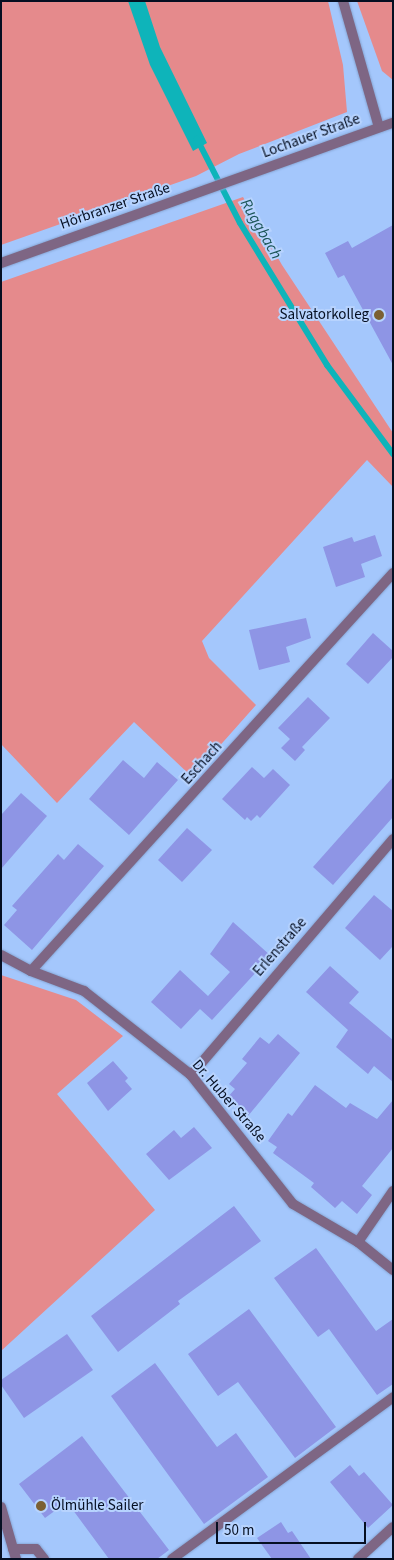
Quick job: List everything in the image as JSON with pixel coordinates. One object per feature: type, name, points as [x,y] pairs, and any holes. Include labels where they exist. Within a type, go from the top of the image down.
[{"type":"street","points":[[343,1],[380,127]]},
{"type":"street","name":"Lochauer Straße","points":[[240,178],[393,123]]},
{"type":"street","name":"Hörbranzer Straße","points":[[1,264],[240,178]]},
{"type":"street","name":"Eschach","points":[[32,971],[393,573]]},
{"type":"street","name":"Erlenstraße","points":[[190,1075],[393,839]]},
{"type":"street","name":"Dr. Huber Straße","points":[[1,955],[32,971],[84,990],[190,1075],[293,1204],[358,1242],[393,1270]]},
{"type":"street","points":[[358,1242],[393,1191]]},
{"type":"street","points":[[172,1559],[393,1397]]},
{"type":"street","points":[[1,1507],[15,1554],[36,1548],[44,1559]]},
{"type":"street","points":[[358,1559],[393,1527]]},
{"type":"shaded area","points":[[1,1],[328,1],[343,65],[347,112],[239,154],[196,176],[1,245]]},
{"type":"shaded area","points":[[128,1],[145,1],[160,47],[207,143],[193,151],[150,65]]},
{"type":"shaded area","points":[[357,1],[393,1],[393,80],[382,71]]},
{"type":"shaded area","points":[[243,197],[282,265],[393,433],[393,487],[367,460],[202,641],[209,658],[256,705],[192,777],[134,722],[57,803],[1,744],[1,282]]},
{"type":"shaded area","points":[[1,975],[76,1000],[123,1036],[57,1094],[155,1210],[1,1351]]},
{"type":"building","name":"Salvatorkolleg","points":[[393,225],[393,365],[344,275],[338,278],[325,253],[348,241],[352,248]]},
{"type":"building","points":[[375,535],[382,556],[361,564],[365,577],[336,587],[323,547],[352,537],[354,542]]},
{"type":"building","points":[[306,618],[311,638],[286,647],[290,662],[259,670],[249,630]]},
{"type":"building","points":[[373,633],[393,651],[393,657],[368,684],[346,664]]},
{"type":"building","points":[[308,697],[330,718],[302,747],[305,750],[295,761],[281,748],[290,739],[278,728]]},
{"type":"building","points":[[123,760],[144,778],[157,762],[178,780],[129,835],[89,799]]},
{"type":"building","points":[[252,767],[264,778],[273,769],[290,785],[260,818],[257,815],[251,821],[247,817],[245,820],[222,799]]},
{"type":"building","points":[[393,777],[393,817],[333,885],[313,867]]},
{"type":"building","points":[[21,793],[47,816],[1,869],[1,815]]},
{"type":"building","points":[[187,828],[212,850],[182,882],[158,860]]},
{"type":"building","points":[[78,844],[104,866],[32,950],[4,925],[17,910],[12,906],[58,854],[64,860]]},
{"type":"building","points":[[374,895],[393,911],[393,946],[380,960],[345,928]]},
{"type":"building","points":[[233,922],[271,956],[212,1020],[200,1009],[181,1029],[151,1002],[180,970],[208,996],[230,972],[210,954]]},
{"type":"building","points":[[330,966],[359,992],[349,1003],[393,1040],[393,1082],[374,1066],[368,1074],[336,1047],[348,1030],[306,992]]},
{"type":"building","points":[[278,1034],[300,1053],[248,1116],[227,1098],[235,1089],[229,1084],[247,1063],[242,1059],[260,1037],[269,1044]]},
{"type":"building","points":[[113,1061],[128,1078],[125,1081],[132,1089],[108,1111],[87,1083]]},
{"type":"building","points":[[315,1085],[346,1108],[350,1103],[377,1119],[393,1100],[393,1148],[362,1186],[372,1195],[357,1214],[342,1201],[335,1208],[311,1187],[314,1183],[273,1153],[277,1147],[268,1141],[288,1113],[292,1116]]},
{"type":"building","points":[[194,1127],[212,1148],[169,1180],[146,1154],[174,1130],[181,1138]]},
{"type":"building","points":[[234,1206],[261,1241],[178,1301],[180,1304],[118,1352],[91,1316]]},
{"type":"building","points":[[316,1248],[376,1331],[393,1319],[393,1384],[377,1395],[329,1329],[318,1337],[274,1278]]},
{"type":"building","points":[[249,1309],[336,1427],[295,1458],[238,1382],[218,1396],[188,1354]]},
{"type":"building","points":[[67,1334],[93,1370],[24,1418],[1,1385],[1,1380]]},
{"type":"building","points":[[155,1363],[217,1447],[236,1433],[268,1477],[204,1524],[111,1396]]},
{"type":"building","points":[[82,1436],[169,1550],[157,1559],[109,1559],[67,1502],[45,1518],[19,1484]]},
{"type":"building","points":[[350,1465],[359,1476],[364,1472],[393,1505],[368,1528],[330,1482]]},
{"type":"building","points":[[281,1522],[288,1533],[292,1531],[311,1559],[272,1559],[257,1538]]},
{"type":"waterway","name":"Ruggbach","points":[[197,139],[240,223],[327,365],[393,454]]},
{"type":"place","name":"Salvatorkolleg","points":[[379,315]]},
{"type":"place","name":"Ölmühle Sailer","points":[[41,1506]]}]
